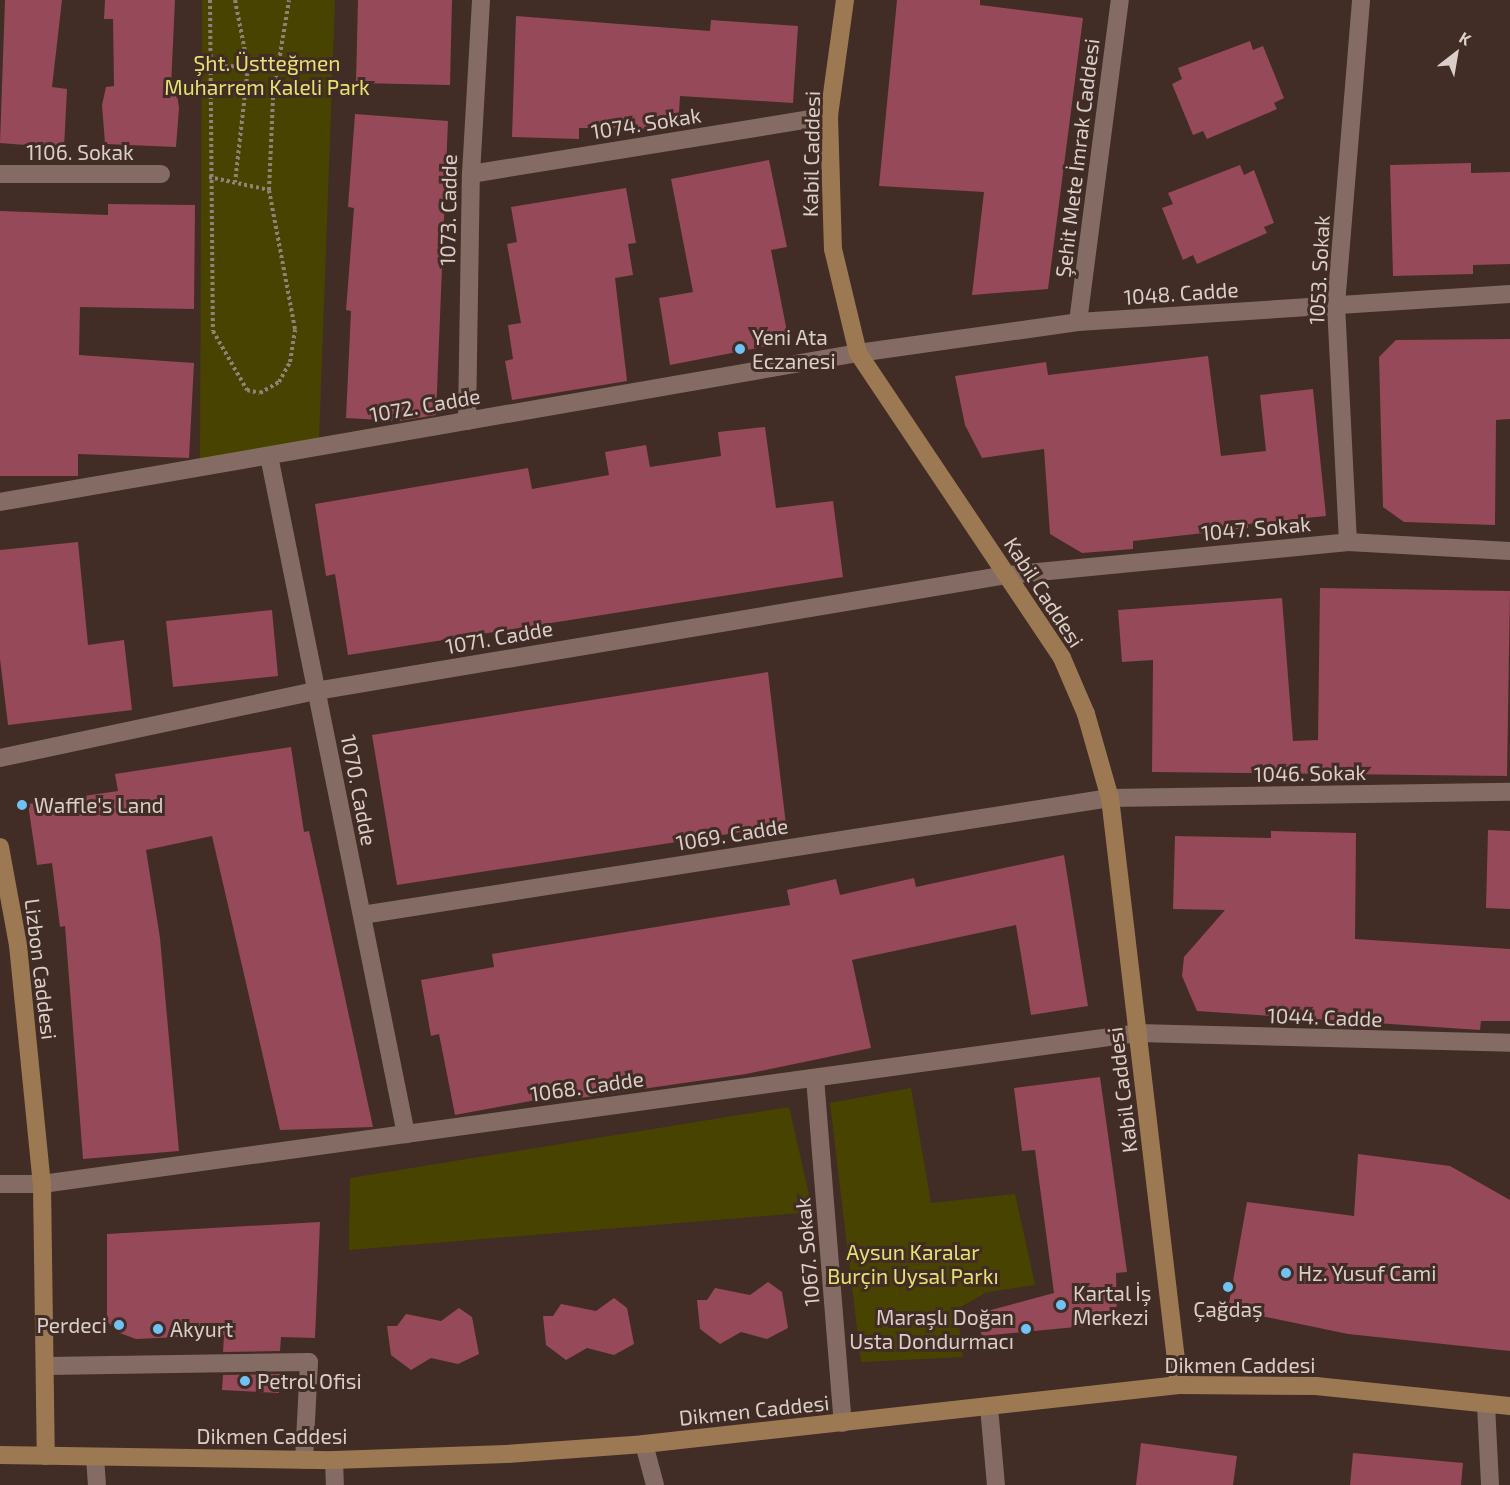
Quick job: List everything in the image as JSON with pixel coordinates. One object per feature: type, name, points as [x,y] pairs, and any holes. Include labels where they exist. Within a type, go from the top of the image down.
[{"type":"main road","name":"Kabil Caddesi","points":[[845,0],[829,116],[833,249],[858,353],[1062,657],[1086,714],[1110,798],[1179,1384]]},
{"type":"main road","name":"Lizbon Caddesi","points":[[0,847],[18,945],[42,1184],[47,1366],[46,1456]]},
{"type":"main road","name":"Dikmen Caddesi","points":[[0,1455],[334,1460],[644,1444],[1179,1384],[1316,1386],[1510,1406]]},
{"type":"street","name":"1073. Cadde","points":[[467,421],[471,174],[481,0]]},
{"type":"street","name":"Şehit Mete İmrak Caddesi","points":[[1078,322],[1120,0]]},
{"type":"street","name":"1053. Sokak","points":[[1348,542],[1336,305],[1361,0]]},
{"type":"street","name":"1074. Sokak","points":[[471,174],[829,116]]},
{"type":"street","name":"1106. Sokak","points":[[0,174],[160,174]]},
{"type":"street","name":"1048. Cadde","points":[[858,353],[1078,322],[1510,294]]},
{"type":"street","name":"1072. Cadde","points":[[0,502],[858,353]]},
{"type":"street","name":"1070. Cadde","points":[[269,456],[406,1134]]},
{"type":"street","name":"1047. Sokak","points":[[1007,574],[1348,542],[1510,551]]},
{"type":"street","name":"1071. Cadde","points":[[0,758],[316,691],[1007,574]]},
{"type":"street","name":"1046. Sokak","points":[[1110,798],[1510,792]]},
{"type":"street","name":"1069. Cadde","points":[[362,915],[1110,798]]},
{"type":"street","name":"1044. Cadde","points":[[1138,1033],[1510,1043]]},
{"type":"street","name":"1068. Cadde","points":[[0,1184],[42,1184],[1138,1033]]},
{"type":"street","name":"1067. Sokak","points":[[815,1078],[843,1423]]},
{"type":"street","points":[[47,1366],[309,1362],[304,1460]]},
{"type":"street","points":[[1486,1405],[1490,1485]]},
{"type":"street","points":[[990,1407],[996,1485]]},
{"type":"street","points":[[644,1444],[655,1485]]},
{"type":"street","points":[[96,1458],[97,1485]]},
{"type":"street","points":[[334,1460],[335,1485]]},
{"type":"path","points":[[210,0],[213,66],[209,177],[213,331],[247,390],[260,393],[285,372],[295,329],[269,190],[278,69],[290,0]]},
{"type":"path","points":[[235,0],[248,67],[235,182]]},
{"type":"path","points":[[213,66],[278,69]]},
{"type":"path","points":[[209,177],[269,190]]},
{"type":"green space","name":"Şht. Üstteğmen Muharrem Kaleli Park","points":[[202,0],[335,0],[319,439],[235,465],[200,458]]},
{"type":"green space","name":"Aysun Karalar Burçin Uysal Parkı","points":[[911,1088],[931,1203],[1015,1194],[1035,1285],[987,1292],[957,1309],[963,1357],[861,1362],[830,1103]]},
{"type":"green space","points":[[789,1107],[813,1212],[349,1250],[350,1178]]},
{"type":"building","points":[[5,0],[62,0],[52,87],[67,89],[64,148],[0,143]]},
{"type":"building","points":[[105,0],[175,0],[171,86],[176,87],[179,108],[176,147],[105,144],[102,105],[106,87],[114,86],[113,19],[104,19]]},
{"type":"building","points":[[358,0],[452,0],[450,85],[356,83]]},
{"type":"building","points":[[897,0],[980,0],[980,5],[1083,18],[1048,289],[972,295],[984,192],[879,186]]},
{"type":"building","points":[[516,16],[710,31],[711,20],[798,26],[793,103],[680,96],[678,129],[579,128],[579,139],[512,137]]},
{"type":"building","points":[[1250,41],[1253,50],[1263,46],[1284,98],[1274,103],[1277,109],[1207,139],[1203,131],[1193,135],[1172,84],[1182,79],[1178,68]]},
{"type":"building","points":[[355,114],[448,121],[436,415],[400,421],[346,418],[351,311],[346,310],[354,208],[348,207]]},
{"type":"building","points":[[769,160],[787,247],[771,250],[789,342],[670,365],[659,298],[693,292],[671,179]]},
{"type":"building","points":[[1471,163],[1471,173],[1510,172],[1510,264],[1473,265],[1473,274],[1393,276],[1390,165]]},
{"type":"building","points":[[1240,165],[1244,175],[1254,170],[1274,223],[1264,227],[1267,233],[1197,264],[1193,255],[1183,260],[1162,208],[1173,204],[1168,193]]},
{"type":"building","points":[[626,188],[636,243],[628,244],[633,275],[615,278],[627,381],[512,400],[505,361],[513,359],[508,325],[521,323],[507,244],[517,242],[511,207]]},
{"type":"building","points":[[108,204],[195,205],[194,309],[80,307],[79,355],[194,363],[189,458],[78,454],[78,476],[0,476],[0,211],[108,215]]},
{"type":"building","points":[[1510,339],[1510,419],[1496,420],[1495,525],[1404,522],[1383,507],[1379,357],[1396,340]]},
{"type":"building","points":[[1208,356],[1221,456],[1266,451],[1260,395],[1313,389],[1326,516],[1248,524],[1248,528],[1133,541],[1133,549],[1082,553],[1050,534],[1044,449],[982,458],[965,425],[955,376],[1046,362],[1048,375]]},
{"type":"building","points":[[765,427],[776,508],[833,501],[843,577],[348,655],[335,574],[326,576],[315,504],[528,468],[532,489],[609,475],[605,452],[646,445],[650,467],[721,456],[718,432]]},
{"type":"building","points":[[78,542],[88,645],[124,640],[132,710],[8,725],[0,659],[0,550]]},
{"type":"building","points":[[1320,588],[1510,591],[1507,776],[1152,772],[1153,660],[1122,662],[1118,610],[1282,598],[1293,741],[1318,740]]},
{"type":"building","points":[[272,610],[278,676],[173,687],[166,621]]},
{"type":"building","points":[[768,672],[786,825],[397,885],[372,735]]},
{"type":"building","points":[[291,747],[304,832],[309,831],[373,1127],[280,1130],[212,836],[146,850],[160,938],[179,1151],[83,1159],[65,926],[60,927],[52,863],[37,865],[28,804],[118,791],[115,774]]},
{"type":"building","points":[[1488,830],[1510,831],[1510,909],[1486,908]]},
{"type":"building","points":[[1271,831],[1356,833],[1355,939],[1510,949],[1510,1021],[1481,1021],[1480,1030],[1197,1011],[1182,976],[1184,957],[1225,910],[1173,909],[1175,836],[1271,838]]},
{"type":"building","points":[[1064,855],[1088,1006],[1031,1015],[1016,925],[852,960],[871,1048],[746,1074],[580,1098],[579,1092],[455,1115],[439,1034],[431,1036],[421,980],[494,967],[492,954],[790,905],[787,890],[836,879],[840,895],[914,878],[916,887]]},
{"type":"building","points":[[1100,1077],[1127,1272],[1116,1273],[1117,1323],[982,1336],[976,1314],[1054,1293],[1035,1150],[1022,1151],[1014,1088]]},
{"type":"building","points":[[1358,1154],[1450,1166],[1510,1200],[1510,1351],[1348,1334],[1228,1309],[1247,1202],[1354,1216]]},
{"type":"building","points":[[320,1222],[315,1338],[281,1337],[280,1351],[223,1352],[224,1335],[136,1339],[117,1332],[107,1321],[107,1234]]},
{"type":"building","points":[[768,1282],[782,1292],[788,1328],[767,1339],[741,1332],[720,1344],[700,1329],[697,1300],[707,1300],[715,1288],[750,1295]]},
{"type":"building","points":[[614,1298],[627,1308],[634,1344],[614,1355],[587,1348],[566,1360],[546,1345],[543,1316],[553,1316],[561,1304],[596,1311]]},
{"type":"building","points":[[459,1308],[472,1317],[479,1354],[458,1364],[431,1358],[411,1370],[391,1355],[387,1326],[397,1326],[406,1314],[441,1321]]},
{"type":"building","points":[[280,1374],[279,1393],[222,1390],[223,1375]]},
{"type":"building","points":[[1141,1443],[1237,1456],[1233,1485],[1136,1485]]},
{"type":"building","points":[[1353,1453],[1463,1463],[1461,1485],[1350,1485]]},
{"type":"place","name":"Yeni Ata Eczanesi","points":[[740,349]]},
{"type":"place","name":"Waffle's Land","points":[[22,805]]},
{"type":"place","name":"Hz. Yusuf Cami","points":[[1286,1273]]},
{"type":"place","name":"Çağdaş","points":[[1228,1287]]},
{"type":"place","name":"Kartal İş Merkezi","points":[[1061,1305]]},
{"type":"place","name":"Perdeci","points":[[119,1325]]},
{"type":"place","name":"Akyurt","points":[[158,1329]]},
{"type":"place","name":"Maraşlı Doğan Usta Dondurmacı","points":[[1026,1329]]},
{"type":"place","name":"Petrol Ofisi","points":[[245,1381]]}]
